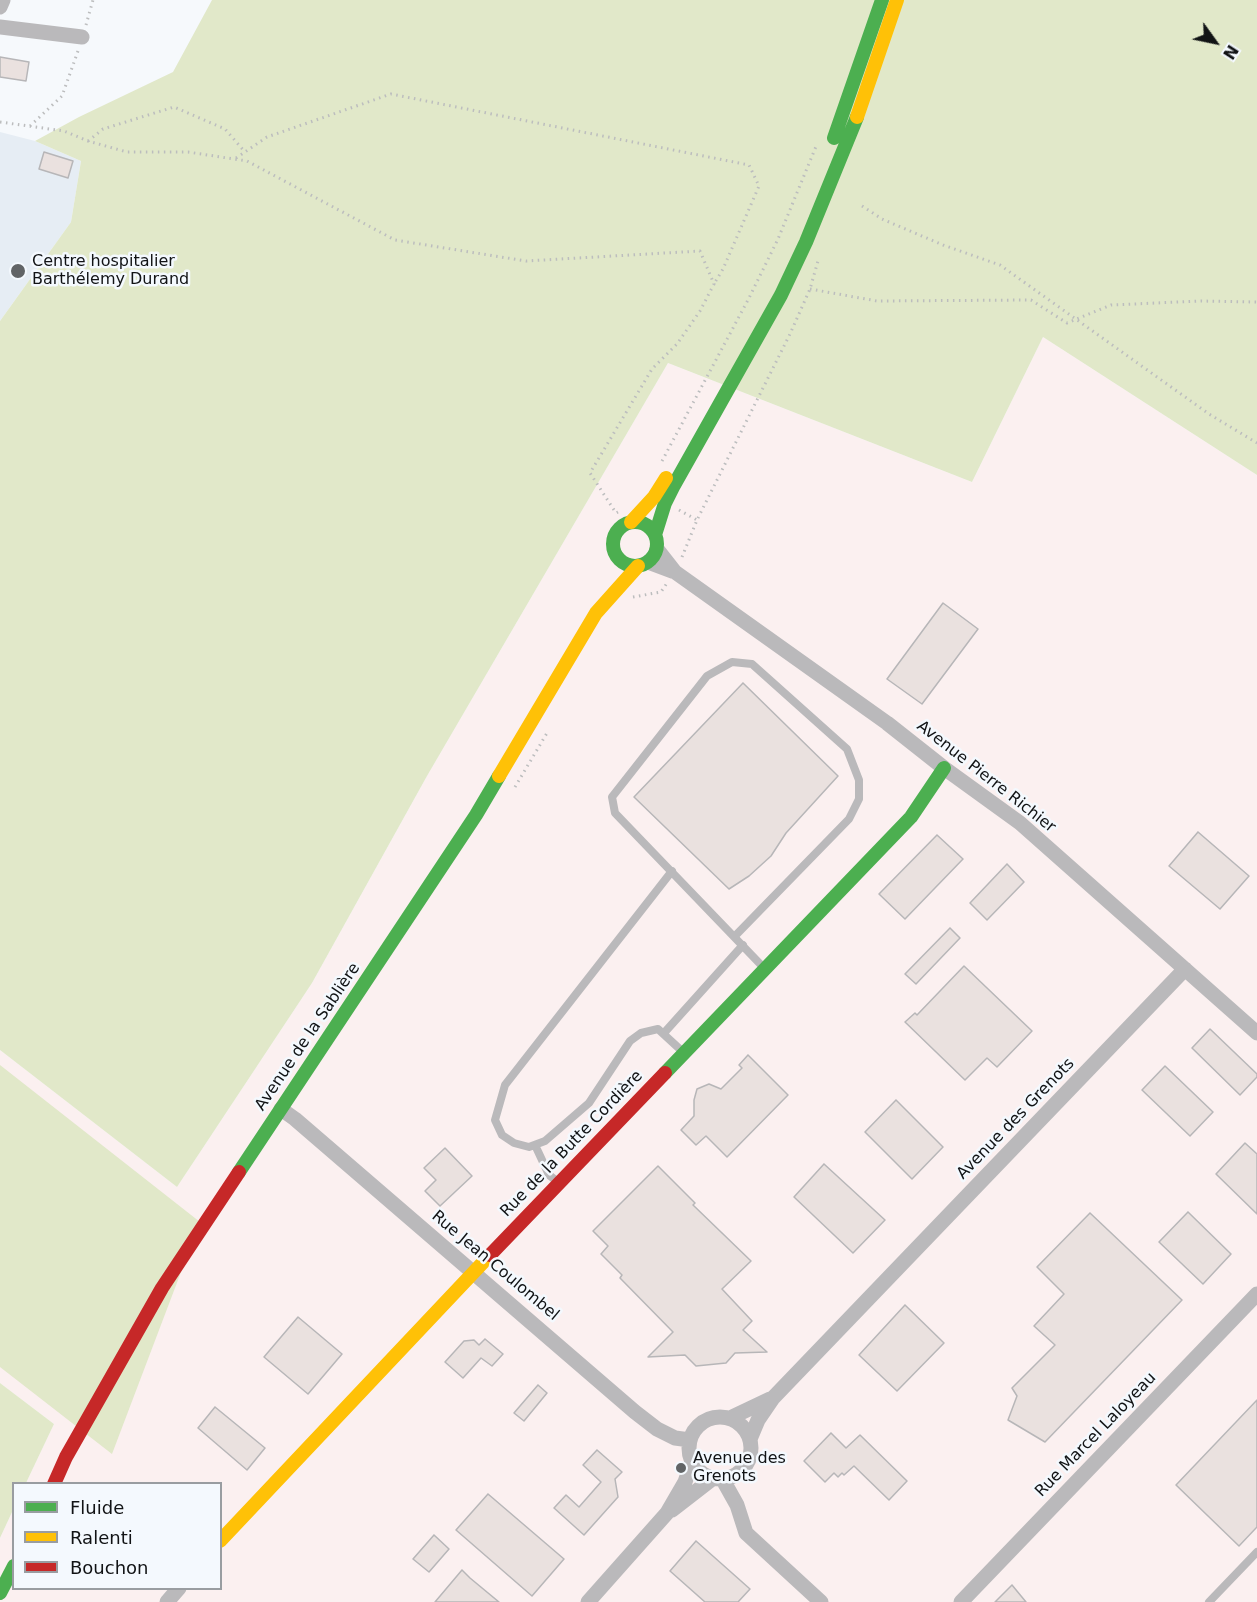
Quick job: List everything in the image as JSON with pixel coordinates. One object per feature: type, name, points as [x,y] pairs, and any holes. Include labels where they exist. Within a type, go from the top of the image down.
[{"type":"main road","points":[[810,196],[846,106],[882,0]]},
{"type":"main road","points":[[765,297],[664,482],[654,497],[631,522],[615,535],[616,555],[630,566],[649,553],[665,503],[673,487],[776,305],[806,242],[862,104],[897,0]]},
{"type":"main road","points":[[631,522],[645,524],[649,553]]},
{"type":"main road","name":"Avenue de la Sablière","points":[[55,1482],[72,1447],[162,1287],[476,815],[596,613],[649,553]]},
{"type":"main road","name":"Avenue de la Sablière","points":[[596,613],[616,555]]},
{"type":"main road","name":"Rue de la Butte Cordière","points":[[222,1539],[474,1272],[911,817],[944,768]]},
{"type":"main road","points":[[0,1593],[12,1570]]},
{"type":"street","points":[[0,8],[3,0]]},
{"type":"street","points":[[0,27],[82,38]]},
{"type":"street","name":"Avenue Pierre Richier","points":[[649,553],[886,723],[1020,823],[1257,1033]]},
{"type":"street","name":"Avenue des Grenots","points":[[750,1438],[758,1420],[773,1398],[1185,969]]},
{"type":"street","name":"Rue Jean Coulombel","points":[[281,1109],[657,1429],[675,1438],[690,1440]]},
{"type":"street","name":"Rue Marcel Laloyeau","points":[[961,1602],[1257,1294]]},
{"type":"street","name":"Avenue des Grenots","points":[[730,1418],[773,1398]]},
{"type":"street","points":[[737,1505],[745,1468],[750,1459],[752,1448],[750,1438],[745,1429],[730,1418],[709,1419],[693,1432],[689,1451],[692,1462],[698,1471],[718,1480],[737,1505],[746,1533],[821,1602]]},
{"type":"street","points":[[588,1602],[667,1513],[685,1482],[692,1462]]},
{"type":"street","points":[[667,1513],[718,1480],[734,1477],[745,1468]]},
{"type":"street","points":[[167,1602],[177,1590]]},
{"type":"lane","points":[[735,936],[849,819],[859,799],[859,780],[847,750],[752,664],[732,662],[707,676],[612,797],[615,813],[765,969]]},
{"type":"lane","points":[[672,871],[505,1085],[495,1120],[502,1135],[514,1143],[529,1147],[535,1145],[545,1141],[589,1103],[630,1041],[641,1033],[658,1029],[684,1053]]},
{"type":"lane","points":[[664,1034],[743,945]]},
{"type":"lane","points":[[535,1145],[549,1174],[559,1183]]},
{"type":"lane","points":[[1209,1602],[1257,1552]]},
{"type":"path","points":[[30,126],[62,96],[93,0]]},
{"type":"path","points":[[234,159],[267,137],[391,94],[749,165],[759,186],[723,269],[700,311],[677,344],[652,369],[590,473],[616,513]]},
{"type":"path","points":[[88,141],[103,129],[174,107],[225,129],[245,152]]},
{"type":"path","points":[[0,122],[64,131],[88,141],[128,152],[188,152],[248,161],[395,240],[526,261],[700,251],[714,284]]},
{"type":"path","points":[[661,462],[749,298],[778,238],[818,141]]},
{"type":"path","points":[[862,206],[882,219],[943,245],[1000,265],[1209,414],[1257,443]]},
{"type":"path","points":[[697,520],[757,402],[810,289],[877,302],[1031,300],[1068,323],[1111,305],[1201,301],[1257,302]]},
{"type":"shaded area","name":"Centre hospitalier Barthélemy Durand","points":[[0,132],[35,141],[81,161],[71,222],[0,321]]},
{"type":"shaded area","points":[[1043,337],[1257,475],[1257,1602],[0,1602],[0,1538],[12,1512],[12,1590],[222,1590],[222,1482],[26,1482],[54,1424],[0,1383],[0,1050],[177,1187],[312,983],[427,776],[668,363],[972,482]]},
{"type":"green space","points":[[212,0],[1257,0],[1257,475],[1043,337],[972,482],[668,363],[427,776],[312,983],[177,1187],[0,1050],[0,321],[71,222],[81,161],[35,141],[173,72]]},
{"type":"green space","points":[[0,1065],[200,1222],[112,1454],[0,1367]]},
{"type":"green space","points":[[0,1383],[54,1424],[26,1482],[12,1482],[12,1512],[0,1538]]},
{"type":"building","points":[[0,57],[29,62],[26,81],[0,77]]},
{"type":"building","points":[[44,152],[73,161],[68,178],[39,169]]},
{"type":"building","points":[[943,603],[978,629],[922,704],[887,679]]},
{"type":"building","points":[[743,683],[838,776],[786,833],[771,856],[749,876],[729,889],[634,797]]},
{"type":"building","points":[[1198,832],[1249,876],[1220,909],[1169,866]]},
{"type":"building","points":[[937,835],[963,859],[905,919],[879,894]]},
{"type":"building","points":[[1007,864],[1024,882],[987,920],[970,903]]},
{"type":"building","points":[[950,928],[960,938],[916,984],[905,974]]},
{"type":"building","points":[[964,966],[1032,1031],[997,1067],[987,1058],[965,1080],[905,1022],[915,1013],[917,1015]]},
{"type":"building","points":[[1210,1029],[1257,1074],[1257,1077],[1240,1095],[1192,1048]]},
{"type":"building","points":[[748,1055],[788,1095],[727,1157],[706,1136],[696,1145],[681,1130],[694,1116],[697,1089],[709,1084],[721,1089],[742,1068],[739,1065]]},
{"type":"building","points":[[1165,1066],[1213,1112],[1190,1136],[1142,1090]]},
{"type":"building","points":[[896,1100],[943,1147],[912,1179],[865,1132]]},
{"type":"building","points":[[1245,1143],[1257,1154],[1257,1214],[1216,1174]]},
{"type":"building","points":[[445,1148],[472,1176],[440,1206],[425,1191],[436,1180],[424,1168]]},
{"type":"building","points":[[824,1164],[885,1220],[853,1253],[794,1197]]},
{"type":"building","points":[[658,1166],[695,1203],[693,1205],[751,1261],[722,1289],[752,1321],[743,1330],[767,1352],[735,1353],[726,1363],[696,1366],[685,1355],[648,1357],[673,1332],[620,1278],[622,1275],[601,1254],[608,1246],[593,1231]]},
{"type":"building","points":[[1188,1212],[1231,1254],[1203,1284],[1159,1242]]},
{"type":"building","points":[[1090,1213],[1182,1300],[1045,1442],[1008,1420],[1017,1396],[1012,1388],[1055,1345],[1034,1326],[1064,1294],[1037,1267]]},
{"type":"building","points":[[905,1305],[944,1343],[897,1391],[859,1355]]},
{"type":"building","points":[[298,1317],[342,1354],[308,1394],[264,1357]]},
{"type":"building","points":[[485,1339],[503,1354],[492,1366],[481,1358],[463,1378],[445,1362],[464,1341],[474,1340],[479,1345]]},
{"type":"building","points":[[538,1385],[547,1393],[524,1421],[514,1413]]},
{"type":"building","points":[[1257,1400],[1257,1527],[1239,1546],[1176,1485]]},
{"type":"building","points":[[215,1407],[265,1448],[247,1470],[198,1428]]},
{"type":"building","points":[[831,1433],[846,1448],[860,1435],[907,1481],[889,1500],[854,1466],[844,1475],[842,1473],[838,1477],[834,1473],[825,1482],[804,1461]]},
{"type":"building","points":[[597,1450],[622,1472],[615,1479],[618,1497],[584,1535],[554,1508],[566,1495],[579,1507],[601,1482],[583,1465]]},
{"type":"building","points":[[488,1494],[564,1559],[532,1596],[456,1530]]},
{"type":"building","points":[[434,1535],[449,1549],[429,1572],[413,1559]]},
{"type":"building","points":[[696,1541],[750,1589],[738,1602],[705,1602],[670,1571]]},
{"type":"building","points":[[462,1570],[470,1578],[499,1602],[435,1602]]},
{"type":"building","points":[[1012,1585],[1026,1602],[995,1602]]},
{"type":"traffic: fast","points":[[834,138],[882,0]]},
{"type":"traffic: fast","points":[[655,535],[665,503],[673,487],[781,295],[806,242],[857,117]]},
{"type":"traffic: fast","points":[[635,522],[650,529],[657,544],[650,559],[635,566],[620,559],[613,544],[620,529],[635,522]]},
{"type":"traffic: fast","points":[[665,1073],[911,817],[944,768]]},
{"type":"traffic: fast","points":[[239,1172],[476,815],[499,776]]},
{"type":"traffic: fast","points":[[0,1593],[12,1570]]},
{"type":"traffic: slow","points":[[857,117],[897,0]]},
{"type":"traffic: slow","points":[[631,522],[654,497],[666,478]]},
{"type":"traffic: slow","points":[[499,776],[596,613],[638,566]]},
{"type":"traffic: slow","points":[[222,1539],[490,1255]]},
{"type":"traffic: jam","points":[[490,1255],[665,1073]]},
{"type":"traffic: jam","points":[[55,1482],[66,1457],[162,1288],[239,1172]]},
{"type":"place","name":"Centre hospitalier Barthélemy Durand","points":[[18,271]]},
{"type":"place","name":"Avenue des Grenots","points":[[681,1468]]}]
